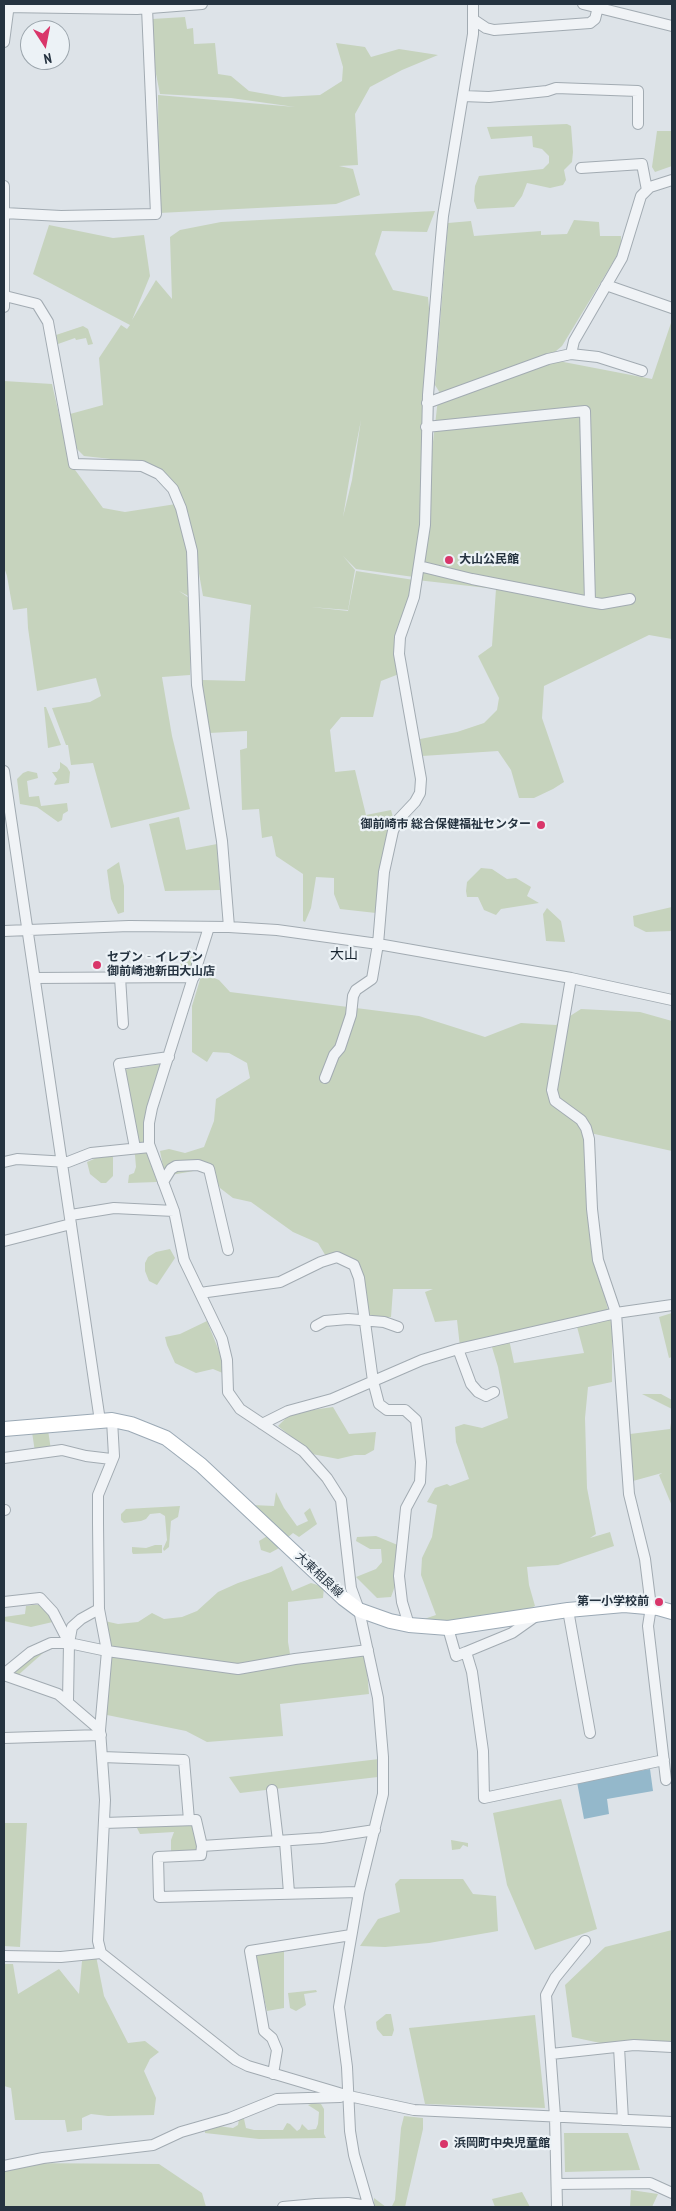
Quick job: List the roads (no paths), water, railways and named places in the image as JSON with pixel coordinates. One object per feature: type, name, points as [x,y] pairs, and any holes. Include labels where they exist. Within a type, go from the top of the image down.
[{"type":"main road","name":"大東相良線","points":[[4,1429],[106,1421],[148,1429],[184,1450],[324,1581],[359,1610],[390,1621],[409,1626],[448,1628],[568,1610],[624,1605],[651,1607],[672,1612]]},
{"type":"street","points":[[4,42],[7,6],[147,8],[202,4]]},
{"type":"street","points":[[325,1078],[334,1055],[340,1048],[350,1015],[353,996],[356,990],[372,979],[378,944],[384,872],[393,831],[398,820],[415,802],[420,793],[421,779],[399,654],[400,637],[414,597],[425,525],[427,403],[444,216],[474,20],[473,4]]},
{"type":"street","points":[[583,4],[672,26]]},
{"type":"street","points":[[474,20],[486,28],[494,30],[590,23],[595,19],[598,7]]},
{"type":"street","points":[[4,214],[61,216],[156,214],[147,8]]},
{"type":"street","points":[[463,96],[489,97],[547,91],[556,88],[638,92],[638,124]]},
{"type":"street","points":[[581,168],[642,164],[647,190]]},
{"type":"street","points":[[571,354],[574,341],[622,258],[641,196],[647,190],[672,180]]},
{"type":"street","points":[[4,186],[4,302],[37,304],[48,322],[74,464],[142,466],[158,474],[173,488],[181,508],[192,551],[197,686],[222,841],[229,927]]},
{"type":"street","points":[[606,286],[672,308]]},
{"type":"street","points":[[427,403],[548,359],[571,354],[598,357],[642,371]]},
{"type":"street","points":[[426,427],[585,411],[590,602]]},
{"type":"street","points":[[419,566],[472,579],[602,604],[630,599]]},
{"type":"street","points":[[4,771],[6,798],[28,930],[71,1219],[106,1421],[114,1456],[98,1495],[99,1609],[107,1651],[100,1733],[105,1800],[98,1941],[101,1953],[228,2055],[248,2066],[273,2074],[349,2096],[376,2100],[414,2110],[672,2122]]},
{"type":"street","points":[[4,931],[129,926],[229,927],[277,930],[378,944],[571,978],[672,1000]]},
{"type":"street","points":[[209,927],[152,1108],[148,1128],[150,1147],[174,1211],[184,1260],[222,1339],[227,1360],[228,1392],[240,1409],[304,1451],[341,1500],[351,1588],[359,1610],[378,1698],[383,1758],[383,1794],[359,1892],[339,2007],[347,2067],[350,2131],[354,2155],[369,2207],[348,2203],[284,2207]]},
{"type":"street","points":[[35,978],[194,977]]},
{"type":"street","points":[[120,978],[123,1024]]},
{"type":"street","points":[[571,978],[552,1090],[555,1101],[580,1120],[586,1128],[598,1260],[616,1313],[629,1494],[646,1559],[651,1607],[648,1626],[667,1735],[664,1760],[666,1780]]},
{"type":"street","points":[[135,1148],[119,1064],[169,1056]]},
{"type":"street","points":[[4,1162],[18,1159],[76,1161],[91,1153],[150,1147]]},
{"type":"street","points":[[163,1182],[171,1169],[176,1166],[198,1165],[209,1169],[228,1250]]},
{"type":"street","points":[[4,1241],[71,1219],[114,1208],[174,1211]]},
{"type":"street","points":[[200,1293],[280,1282],[320,1262],[337,1257],[354,1265],[359,1278],[373,1381],[379,1404],[387,1410],[405,1410],[416,1420],[420,1482],[406,1508],[398,1576],[402,1602],[409,1626]]},
{"type":"street","points":[[262,1424],[288,1411],[332,1398],[422,1360],[458,1349],[616,1313],[672,1305]]},
{"type":"street","points":[[316,1326],[325,1321],[348,1319],[384,1322],[398,1327]]},
{"type":"street","points":[[458,1349],[471,1384],[478,1392],[486,1396],[494,1392]]},
{"type":"street","points":[[4,1458],[62,1450],[86,1456],[112,1459]]},
{"type":"street","points":[[4,1602],[40,1598],[53,1612],[68,1643]]},
{"type":"street","points":[[68,1700],[68,1643],[72,1627],[80,1619],[99,1609]]},
{"type":"street","points":[[568,1610],[590,1733]]},
{"type":"street","points":[[448,1628],[456,1656],[512,1633],[540,1614]]},
{"type":"street","points":[[4,1674],[31,1652],[51,1643],[68,1643],[107,1651],[238,1669],[295,1659],[368,1650]]},
{"type":"street","points":[[466,1652],[472,1672],[483,1751],[484,1798],[664,1760]]},
{"type":"street","points":[[4,1674],[58,1694],[68,1700],[100,1733]]},
{"type":"street","points":[[4,1738],[100,1733]]},
{"type":"street","points":[[102,1757],[184,1760],[189,1820]]},
{"type":"street","points":[[272,1790],[289,1893]]},
{"type":"street","points":[[104,1823],[196,1820],[202,1846],[202,1855],[158,1857],[159,1897],[359,1892]]},
{"type":"street","points":[[202,1846],[322,1838],[375,1830]]},
{"type":"street","points":[[273,2074],[277,2050],[272,2038],[264,2031],[250,1951],[351,1935]]},
{"type":"street","points":[[557,2207],[555,2116],[546,1995],[555,1978],[586,1941]]},
{"type":"street","points":[[4,1956],[61,1957],[101,1953]]},
{"type":"street","points":[[551,2054],[634,2045],[672,2047]]},
{"type":"street","points":[[619,2047],[623,2120]]},
{"type":"street","points":[[4,2166],[43,2158],[153,2145],[181,2132],[230,2118],[277,2099],[349,2096]]},
{"type":"street","points":[[556,2184],[650,2183],[672,2193]]},
{"type":"water","points":[[650,1769],[653,1791],[607,1799],[609,1814],[584,1819],[577,1782]]},
{"type":"place","name":"大山公民館","points":[[449,560]]},
{"type":"place","name":"御前崎市 総合保健福祉センター","points":[[541,825]]},
{"type":"place","name":"セブン‐イレブン 御前崎池新田大山店","points":[[97,965]]},
{"type":"place","name":"第一小学校前","points":[[659,1602]]},
{"type":"place","name":"浜岡町中央児童館","points":[[444,2144]]},
{"type":"district","name":"大山","points":[[344,955]]}]
